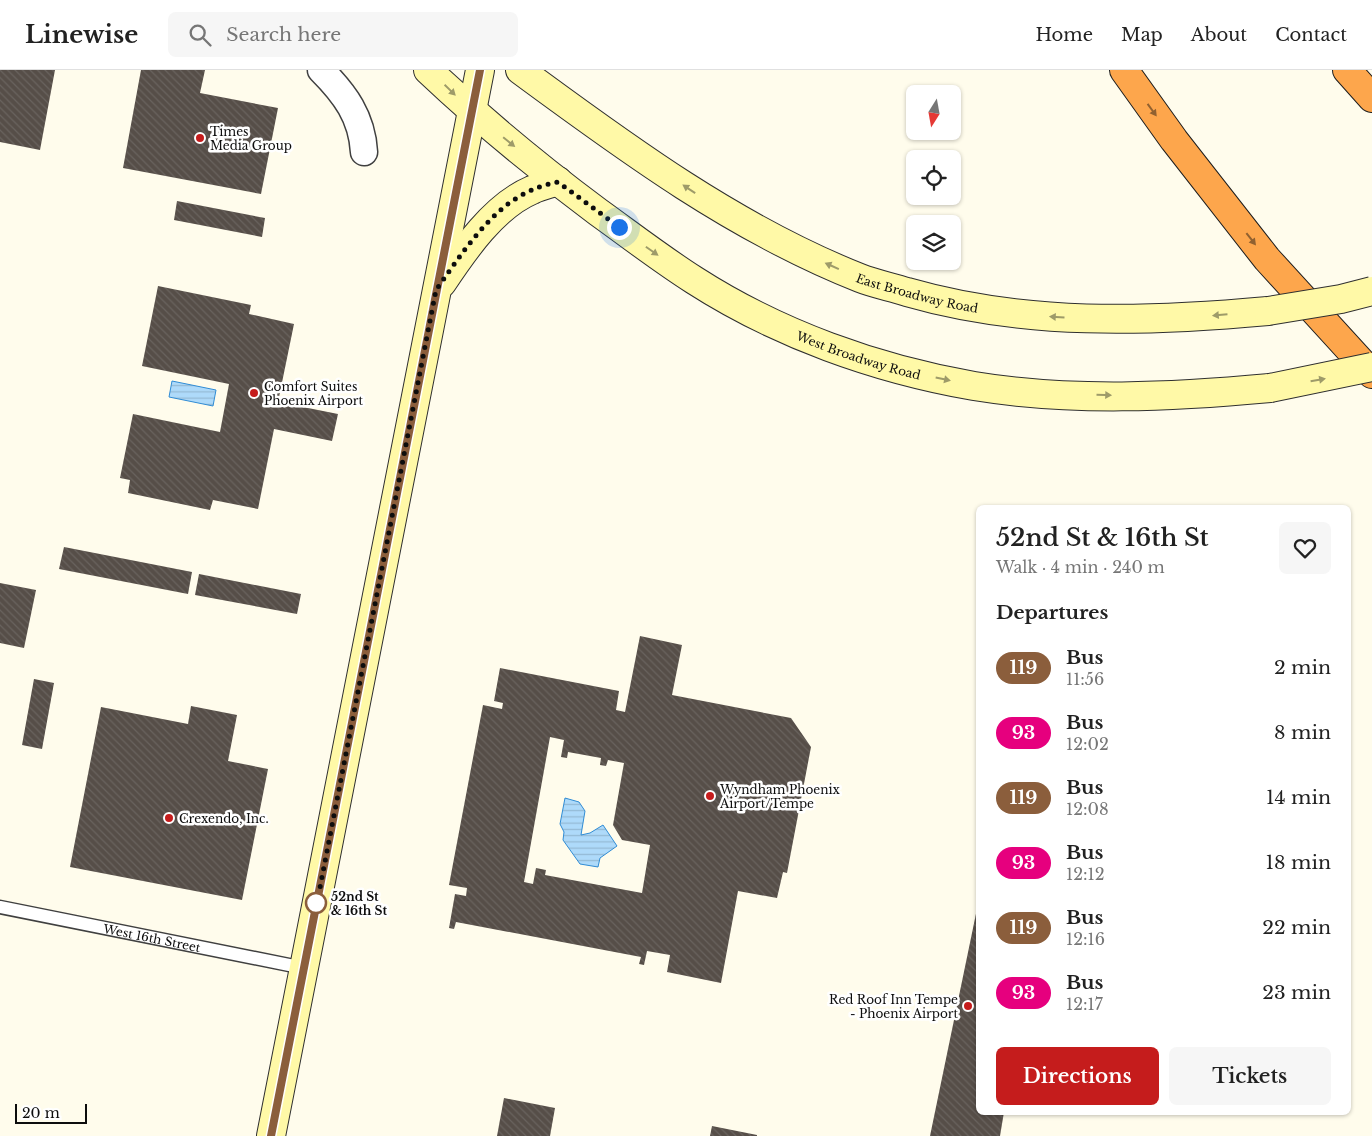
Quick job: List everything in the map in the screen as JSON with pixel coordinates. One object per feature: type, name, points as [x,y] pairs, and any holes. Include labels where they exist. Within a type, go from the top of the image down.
[{"type":"highway","points":[[1124,70],[1174,140],[1267,259],[1372,374]]},
{"type":"highway","points":[[1348,70],[1372,98]]},
{"type":"main road","name":"West Broadway Road","points":[[428,70],[471,111],[558,182],[649,250],[741,307],[791,332],[842,352],[909,372],[975,386],[1040,393],[1189,396],[1270,388],[1372,367]]},
{"type":"main road","points":[[271,1136],[480,70]]},
{"type":"main road","name":"East Broadway Road","points":[[520,70],[709,202],[783,244],[862,279],[942,302],[1022,315],[1124,319],[1189,318],[1268,311],[1341,299],[1372,291]]},
{"type":"main road","points":[[436,290],[475,235],[503,210],[531,190],[558,182]]},
{"type":"street","points":[[321,70],[345,96],[354,110],[360,126],[364,152]]},
{"type":"lane","name":"West 16th Street","points":[[0,907],[304,968]]},
{"type":"water","points":[[172,381],[216,390],[213,406],[169,397]]},
{"type":"water","points":[[565,798],[579,802],[585,811],[581,835],[590,833],[603,825],[617,846],[600,858],[598,867],[580,864],[563,840],[564,832],[560,824]]},
{"type":"building","points":[[0,70],[55,70],[40,150],[0,142]]},
{"type":"building","name":"Times Media Group","points":[[141,70],[205,70],[200,93],[278,108],[261,194],[123,168]]},
{"type":"building","points":[[177,201],[265,218],[262,237],[174,220]]},
{"type":"building","name":"Comfort Suites Phoenix Airport","points":[[158,286],[251,305],[249,314],[294,324],[278,402],[338,414],[332,441],[274,429],[258,509],[213,500],[210,510],[128,493],[130,480],[120,478],[133,414],[220,432],[229,384],[142,366]]},
{"type":"building","points":[[64,547],[192,572],[188,594],[59,569]]},
{"type":"building","points":[[199,574],[301,594],[297,614],[195,595]]},
{"type":"building","points":[[0,583],[36,590],[24,648],[0,643]]},
{"type":"building","name":"Wyndham Phoenix Airport/Tempe","points":[[640,636],[682,645],[672,695],[791,718],[811,747],[787,873],[783,872],[777,898],[738,891],[721,983],[667,972],[670,955],[647,951],[644,965],[639,964],[641,957],[456,922],[454,929],[449,928],[455,894],[466,896],[467,888],[449,885],[483,705],[502,709],[503,703],[494,701],[500,668],[619,691],[616,710],[625,712]],"holes":[[[550,737],[564,740],[561,757],[567,758],[568,752],[601,758],[600,765],[606,766],[608,760],[624,763],[613,825],[622,840],[650,845],[642,893],[545,875],[546,870],[536,868],[533,884],[524,882]]]},
{"type":"building","points":[[34,679],[54,683],[42,749],[22,745]]},
{"type":"building","name":"Crexendo, Inc.","points":[[191,706],[237,715],[228,761],[268,769],[242,900],[70,867],[101,707],[188,724]]},
{"type":"building","name":"Red Roof Inn Tempe - Phoenix Airport","points":[[976,914],[976,1115],[1004,1115],[1000,1136],[930,1136]]},
{"type":"building","points":[[504,1098],[555,1108],[550,1136],[497,1136]]},
{"type":"building","points":[[712,1126],[757,1135],[757,1136],[710,1136]]},
{"type":"bus line","name":"119","points":[[271,1136],[464,142],[480,70]]},
{"type":"place","name":"Times Media Group","points":[[200,138]]},
{"type":"place","name":"Comfort Suites Phoenix Airport","points":[[254,393]]},
{"type":"place","name":"Wyndham Phoenix Airport/Tempe","points":[[710,796]]},
{"type":"place","name":"Crexendo, Inc.","points":[[169,818]]},
{"type":"place","name":"52nd St & 16th St","points":[[316,903]]},
{"type":"place","name":"Red Roof Inn Tempe - Phoenix Airport","points":[[968,1006]]},
{"type":"route","points":[[316,903],[316,908],[436,290],[475,235],[503,210],[531,190],[558,182],[619,227]]}]
